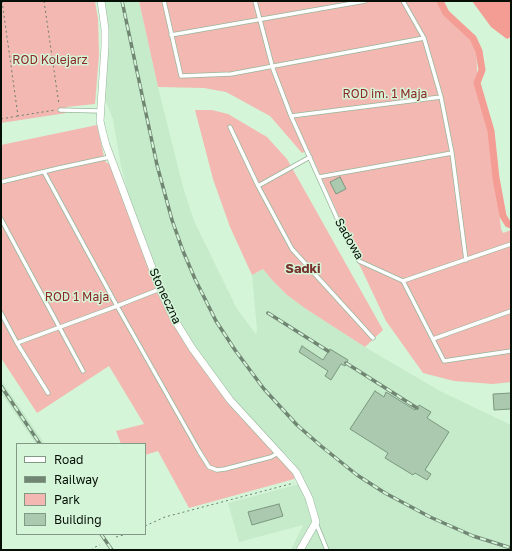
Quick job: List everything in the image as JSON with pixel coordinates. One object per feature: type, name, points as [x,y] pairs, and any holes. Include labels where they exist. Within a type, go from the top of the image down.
[{"type":"street","name":"Słoneczna","points":[[101,1],[105,34],[100,121],[111,157],[160,289],[174,319],[192,348],[230,400],[296,472],[310,498],[316,522]]},
{"type":"street","points":[[300,550],[316,522]]},
{"type":"lane","points":[[164,1],[181,76],[231,74],[424,38]]},
{"type":"lane","name":"Sadowa","points":[[256,1],[272,67],[291,116],[341,227],[359,261],[404,282]]},
{"type":"lane","points":[[171,35],[365,1]]},
{"type":"lane","points":[[403,1],[424,38],[441,97],[452,153],[466,260]]},
{"type":"lane","points":[[291,116],[441,97]]},
{"type":"lane","points":[[60,110],[100,111]]},
{"type":"lane","points":[[230,127],[258,186],[292,249],[373,338]]},
{"type":"lane","points":[[319,177],[452,153]]},
{"type":"lane","points":[[1,182],[111,157]]},
{"type":"lane","points":[[258,186],[310,157]]},
{"type":"lane","points":[[44,172],[117,306],[209,467],[217,470],[225,469],[270,457],[278,452]]},
{"type":"lane","points":[[1,220],[84,371]]},
{"type":"lane","points":[[511,244],[404,282],[444,360],[511,351]]},
{"type":"lane","points":[[17,343],[160,289]]},
{"type":"lane","points":[[433,339],[511,311]]},
{"type":"lane","points":[[1,313],[17,343],[48,393]]},
{"type":"lane","points":[[316,522],[327,550]]},
{"type":"path","points":[[2,1],[18,116]]},
{"type":"path","points":[[1,119],[60,110],[44,1]]},
{"type":"path","points":[[146,526],[165,517],[301,482]]},
{"type":"path","points":[[116,537],[123,535]]},
{"type":"path","points":[[91,550],[100,545]]},
{"type":"shaded area","points":[[104,1],[139,1],[158,87],[183,187],[194,221],[237,309],[256,334],[257,330],[252,275],[263,269],[287,295],[365,347],[440,391],[511,425],[511,550],[291,550],[303,525],[239,542],[228,503],[299,484],[303,478],[292,460],[275,445],[234,400],[192,343],[163,287],[130,201],[121,166],[113,119],[106,102]]},
{"type":"shaded area","points":[[472,1],[511,1],[511,37],[507,39],[491,27]]},
{"type":"shaded area","points":[[1,380],[44,443],[35,443],[1,393]]},
{"type":"green space","name":"ROD Kolejarz","points":[[1,1],[95,1],[98,19],[99,55],[95,104],[66,107],[66,113],[1,123]]},
{"type":"green space","name":"ROD im. 1 Maja","points":[[139,1],[438,1],[445,15],[470,37],[476,47],[478,90],[490,132],[501,229],[503,233],[511,230],[511,382],[493,384],[454,381],[423,373],[386,321],[361,268],[341,232],[345,230],[309,150],[302,153],[270,116],[226,92],[204,88],[158,87]]},
{"type":"green space","points":[[195,110],[212,110],[228,114],[267,137],[287,159],[383,330],[365,347],[287,295],[263,269],[252,275],[230,227],[213,179]]},
{"type":"green space","name":"ROD 1 Maja","points":[[97,125],[105,161],[111,166],[156,290],[171,320],[184,342],[232,406],[295,475],[294,479],[189,508],[158,451],[146,455],[146,443],[121,443],[116,431],[144,424],[109,366],[37,413],[1,358],[1,145]]},
{"type":"building","points":[[340,177],[346,189],[336,194],[330,182]]},
{"type":"building","points":[[302,346],[323,360],[330,349],[348,360],[345,366],[341,364],[331,380],[325,376],[328,371],[299,352]]},
{"type":"building","points":[[375,391],[384,397],[386,392],[415,410],[419,405],[431,412],[427,418],[449,432],[425,470],[431,474],[427,480],[415,473],[413,475],[385,458],[388,453],[350,429]]},
{"type":"building","points":[[511,393],[511,409],[494,410],[493,394]]},
{"type":"building","points":[[279,504],[283,516],[252,525],[248,512]]},
{"type":"waterway","points":[[440,1],[446,13],[473,38],[479,51],[482,70],[477,83],[491,131],[496,178],[503,216],[508,224],[511,225]]},
{"type":"railway","points":[[122,1],[157,165],[172,220],[195,279],[216,321],[235,350],[264,389],[297,425],[357,475],[385,493],[430,517],[473,536],[511,548]]},
{"type":"railway","points":[[268,313],[328,351]]},
{"type":"railway","points":[[346,363],[417,408]]},
{"type":"railway","points":[[1,386],[39,443]]},
{"type":"railway","points":[[102,535],[112,550]]},
{"type":"district","name":"Sadki","points":[[303,269]]}]
